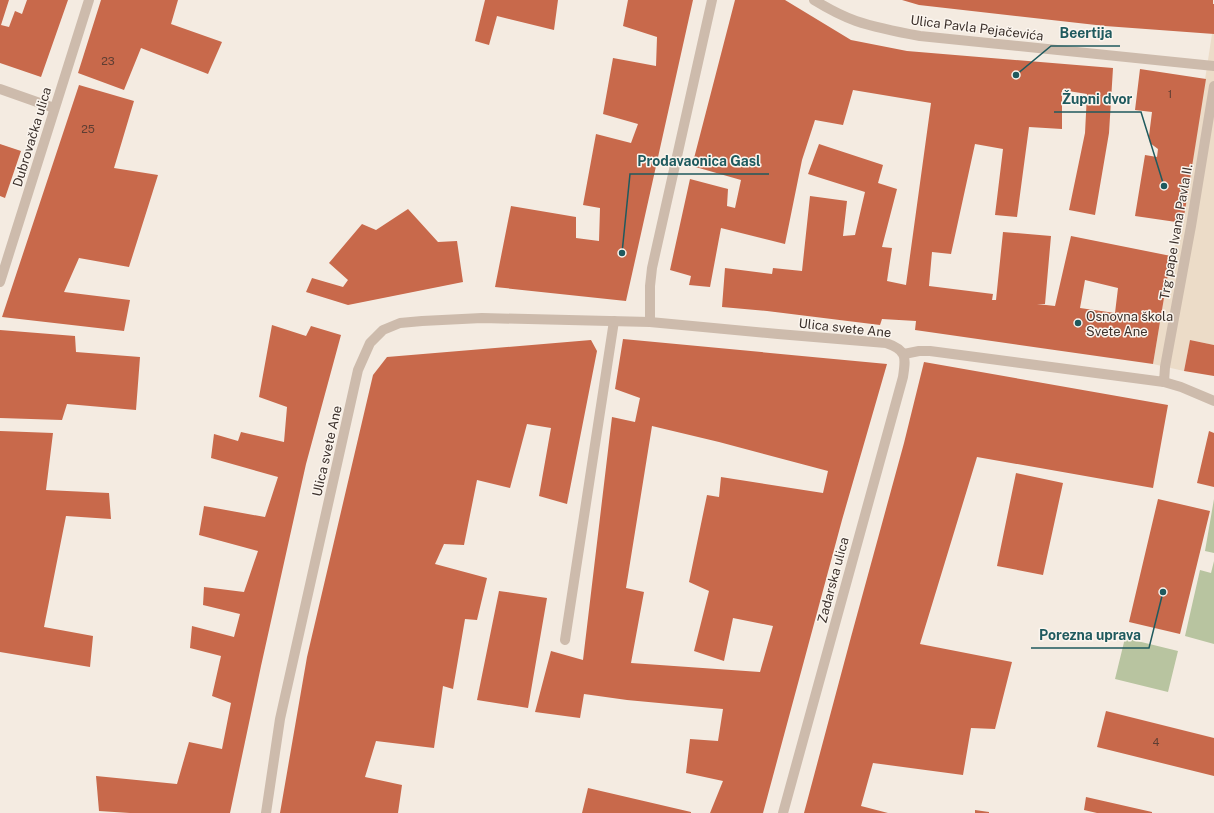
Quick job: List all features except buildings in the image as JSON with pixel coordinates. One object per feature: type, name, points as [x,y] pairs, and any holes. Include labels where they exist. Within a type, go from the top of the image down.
[{"type":"street","name":"Dubrovačka ulica","points":[[0,282],[89,0]]},
{"type":"street","points":[[650,322],[650,286],[652,268],[712,0]]},
{"type":"street","name":"Ulica Pavla Pejačevića","points":[[814,0],[855,20],[920,36],[1214,66]]},
{"type":"street","name":"Trg pape Ivana Pavla II.","points":[[1164,382],[1165,367],[1191,226],[1214,86]]},
{"type":"street","points":[[0,89],[54,108]]},
{"type":"street","name":"Ulica svete Ane","points":[[266,813],[280,719],[358,370],[370,343],[383,330],[400,323],[482,318],[650,322],[886,343],[897,347],[904,354],[919,351],[930,351],[1164,382],[1181,387],[1214,401]]},
{"type":"street","points":[[565,640],[614,321]]},
{"type":"street","name":"Zadarska ulica","points":[[783,813],[903,377],[905,364],[904,354]]},
{"type":"green space","points":[[1214,499],[1214,553],[1205,551]]},
{"type":"green space","points":[[1214,561],[1214,644],[1185,636],[1200,570],[1211,573]]},
{"type":"green space","points":[[1125,638],[1178,651],[1168,692],[1115,679]]},
{"type":"shaded area","points":[[1212,34],[1214,34],[1214,345],[1190,340],[1184,371],[1153,364],[1171,256],[1183,223]]},
{"type":"place","name":"Beertija","points":[[1016,75]]},
{"type":"place","name":"Župni dvor","points":[[1164,186]]},
{"type":"place","name":"Prodavaonica Gasl","points":[[622,253]]},
{"type":"place","name":"Osnovna škola Svete Ane","points":[[1078,323]]},
{"type":"place","name":"Porezna uprava","points":[[1163,592]]}]
